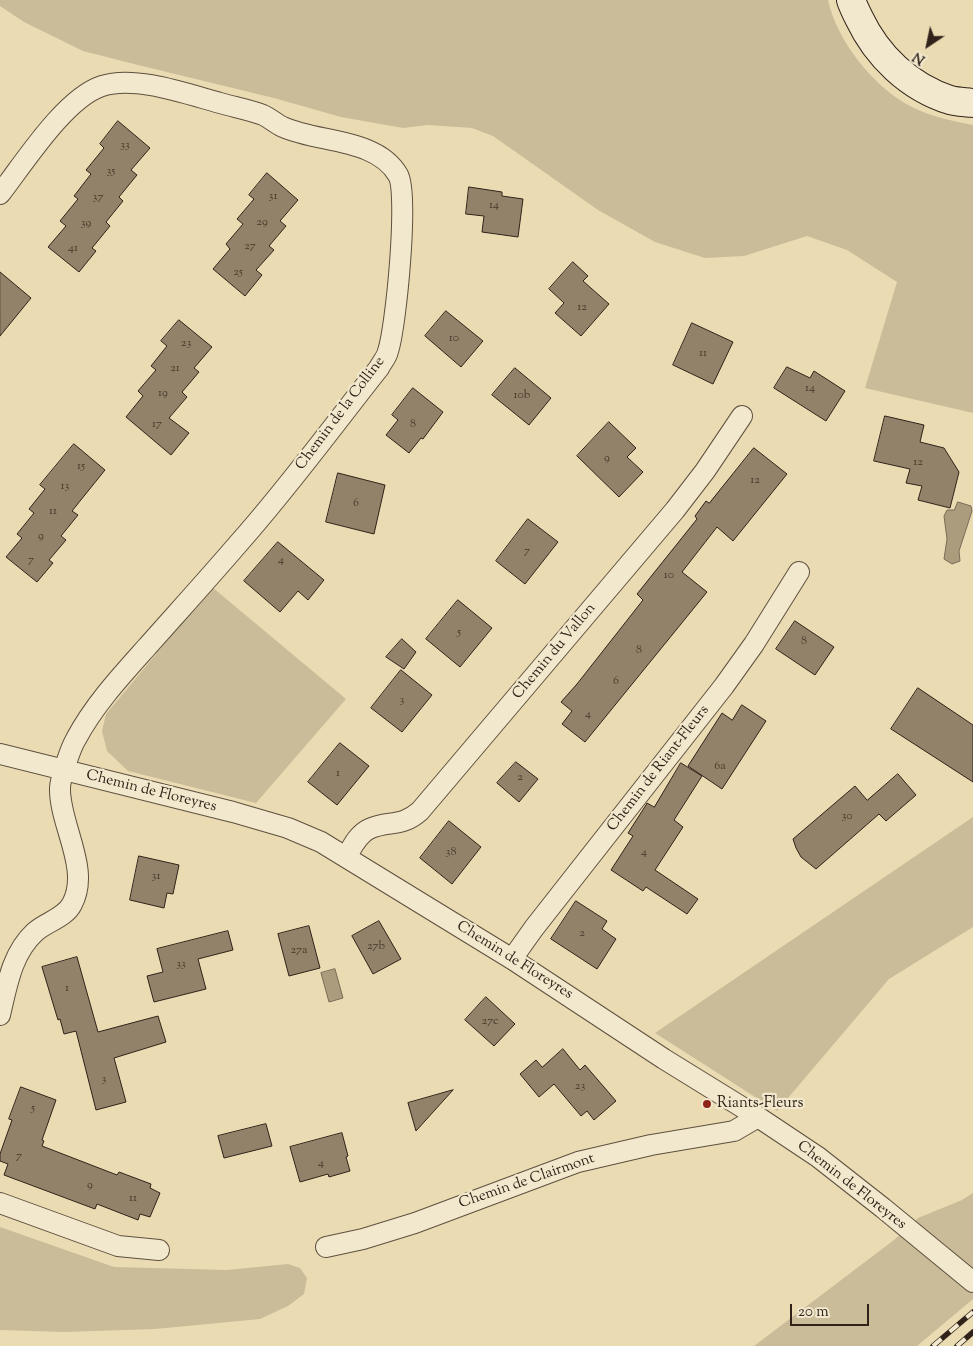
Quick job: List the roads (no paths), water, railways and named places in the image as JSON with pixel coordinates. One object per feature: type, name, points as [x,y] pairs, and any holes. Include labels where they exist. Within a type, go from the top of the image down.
[{"type":"main road","points":[[851,0],[865,31],[876,48],[903,75],[923,88],[951,100],[973,103]]},
{"type":"street","name":"Chemin de la Colline","points":[[0,194],[44,137],[79,98],[104,85],[138,83],[166,88],[264,116],[283,127],[379,155],[389,163],[400,177],[402,207],[401,250],[393,328],[388,352],[379,368],[240,543],[110,688],[75,740],[60,786],[61,802],[76,859],[78,887],[72,905],[61,915],[36,931],[23,945],[15,959],[0,1015]]},
{"type":"street","name":"Chemin du Vallon","points":[[347,856],[358,838],[368,829],[406,822],[420,811],[675,510],[705,471],[742,416]]},
{"type":"street","name":"Chemin de Riant-Fleurs","points":[[512,960],[534,928],[724,686],[754,644],[799,572]]},
{"type":"street","name":"Chemin de Floreyres","points":[[0,754],[234,812],[288,828],[322,842],[512,960],[664,1059],[758,1117],[836,1171],[973,1282]]},
{"type":"street","name":"Chemin de Clairmont","points":[[326,1247],[363,1239],[415,1223],[578,1162],[651,1145],[734,1132],[758,1117]]},
{"type":"street","points":[[0,1203],[118,1246],[159,1250]]},
{"type":"railway","points":[[933,1346],[973,1312]]},
{"type":"railway","points":[[957,1346],[973,1332]]},
{"type":"place","name":"Riants-Fleurs","points":[[707,1104]]}]
